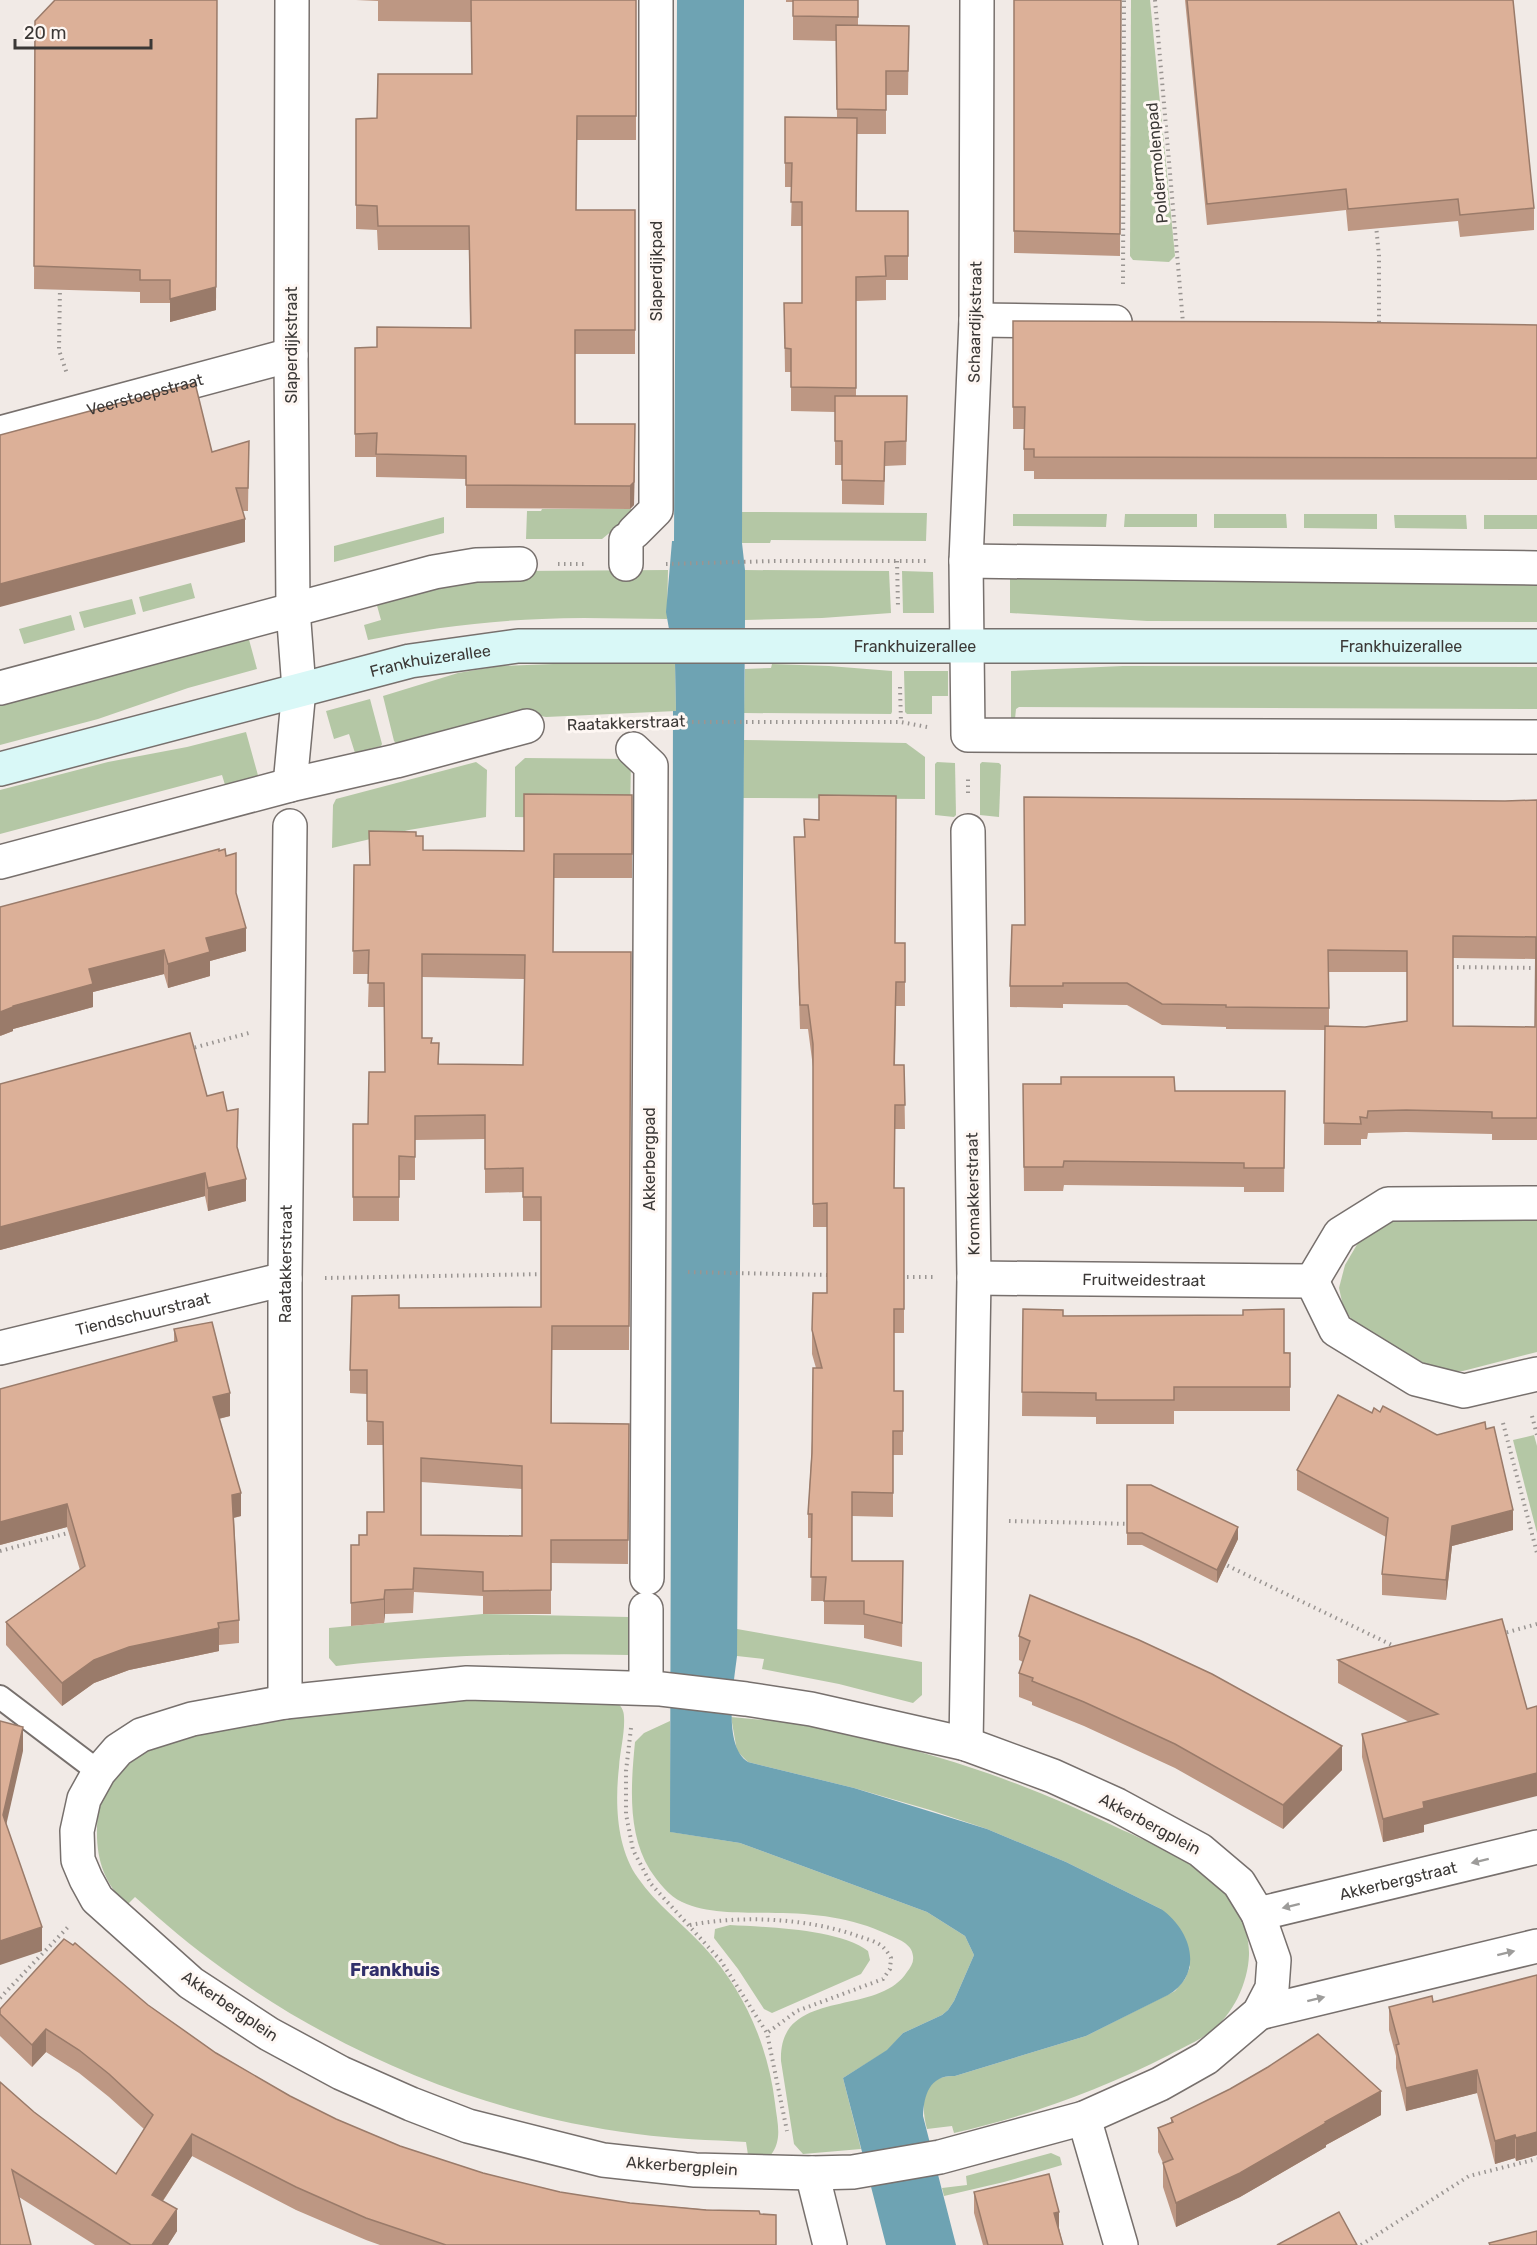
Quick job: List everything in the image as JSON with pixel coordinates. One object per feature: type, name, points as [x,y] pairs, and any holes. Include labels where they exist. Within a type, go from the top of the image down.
[{"type":"main road","name":"Frankhuizerallee","points":[[0,769],[410,661],[518,646],[1537,646]]},
{"type":"street","name":"Slaperdijkstraat","points":[[292,0],[293,609],[299,689]]},
{"type":"street","name":"Slaperdijkpad","points":[[629,545],[656,510],[656,0]]},
{"type":"street","name":"Schaardijkstraat","points":[[965,645],[966,561],[976,320],[977,0]]},
{"type":"street","points":[[976,320],[1183,323]]},
{"type":"street","name":"Veerstoepstraat","points":[[0,433],[291,355]]},
{"type":"street","points":[[966,561],[1537,568]]},
{"type":"street","points":[[0,688],[435,572],[476,565],[520,564]]},
{"type":"street","points":[[965,645],[968,735],[1537,737]]},
{"type":"street","points":[[290,784],[299,689]]},
{"type":"street","points":[[0,862],[290,784],[396,761],[527,726]]},
{"type":"street","name":"Akkerbergpad","points":[[641,733],[651,766],[656,1272],[646,1593],[653,1689]]},
{"type":"street","name":"Raatakkerstraat","points":[[285,1702],[285,1279],[290,826]]},
{"type":"street","name":"Kromakkerstraat","points":[[966,1744],[974,1278],[968,831]]},
{"type":"street","points":[[1537,1203],[1388,1204],[1340,1234],[1312,1281],[1336,1330],[1416,1379],[1464,1391],[1537,1374]]},
{"type":"street","name":"Fruitweidestraat","points":[[974,1278],[1312,1281]]},
{"type":"street","name":"Tiendschuurstraat","points":[[0,1348],[285,1279]]},
{"type":"street","name":"Akkerbergplein","points":[[467,1683],[653,1689],[811,1709],[966,1744],[1053,1776],[1117,1805],[1200,1850],[1239,1883],[1258,1914],[1274,1960],[1272,1988],[1259,2013],[1206,2058],[1160,2084],[1084,2118],[940,2157],[863,2169],[812,2173],[694,2170],[603,2160],[459,2123],[342,2073],[269,2034],[191,1983],[97,1899],[78,1860],[77,1831],[84,1799],[99,1772],[118,1750],[141,1735],[192,1719],[285,1702],[467,1683]]},
{"type":"street","name":"Akkerbergstraat","points":[[1258,1914],[1537,1847]]},
{"type":"street","points":[[1259,2013],[1537,1946]]},
{"type":"street","points":[[1084,2118],[1121,2245]]},
{"type":"street","points":[[812,2173],[830,2245]]},
{"type":"lane","points":[[0,1697],[99,1772]]},
{"type":"path","points":[[1123,322],[1124,0]]},
{"type":"path","name":"Poldermolenpad","points":[[1155,0],[1183,323]]},
{"type":"path","points":[[1376,222],[1380,326]]},
{"type":"path","points":[[60,280],[59,350],[79,412]]},
{"type":"path","points":[[664,564],[774,561],[966,561]]},
{"type":"path","name":"Raatakkerstraat","points":[[527,726],[641,733],[768,722],[902,722],[968,735]]},
{"type":"path","points":[[968,735],[968,831]]},
{"type":"path","points":[[1446,967],[1537,968]]},
{"type":"path","points":[[184,1050],[288,1023]]},
{"type":"path","points":[[656,1272],[843,1275]]},
{"type":"path","points":[[285,1279],[554,1274]]},
{"type":"path","points":[[890,1276],[974,1278]]},
{"type":"path","points":[[1493,1385],[1537,1553]]},
{"type":"path","points":[[970,1521],[1143,1524]]},
{"type":"path","points":[[0,1551],[80,1529]]},
{"type":"path","points":[[1216,1560],[1405,1651]]},
{"type":"path","points":[[1493,1636],[1537,1624]]},
{"type":"path","points":[[653,1689],[633,1711],[626,1771],[626,1814],[633,1850],[651,1884],[721,1961],[766,2033],[784,2110],[789,2147],[812,2173]]},
{"type":"path","points":[[0,1998],[97,1899]]},
{"type":"path","points":[[689,1925],[714,1920],[742,1920],[833,1927],[872,1941],[884,1948],[891,1958],[890,1969],[883,1978],[797,2011],[766,2033]]},
{"type":"path","points":[[1361,2245],[1469,2176],[1537,2159]]},
{"type":"green space","points":[[1131,0],[1150,0],[1175,256],[1169,262],[1133,260],[1130,256]]},
{"type":"green space","points":[[542,509],[632,509],[632,519],[625,526],[618,526],[602,539],[526,539],[527,511],[541,511]]},
{"type":"green space","points":[[742,512],[927,513],[926,541],[771,540],[770,543],[742,543]]},
{"type":"green space","points":[[1013,514],[1107,514],[1106,527],[1013,526]]},
{"type":"green space","points":[[1125,514],[1197,514],[1197,527],[1124,527]]},
{"type":"green space","points":[[1214,514],[1286,514],[1287,528],[1214,528]]},
{"type":"green space","points":[[1304,514],[1377,514],[1377,529],[1304,528]]},
{"type":"green space","points":[[1394,515],[1466,515],[1467,529],[1395,528]]},
{"type":"green space","points":[[1484,515],[1537,515],[1537,529],[1484,529]]},
{"type":"green space","points":[[444,517],[444,533],[334,562],[334,546]]},
{"type":"green space","points":[[668,570],[667,619],[520,620],[455,626],[368,640],[364,625],[381,620],[376,602],[433,587],[520,571]]},
{"type":"green space","points":[[745,570],[889,571],[891,613],[745,620]]},
{"type":"green space","points":[[902,571],[933,572],[934,613],[903,613]]},
{"type":"green space","points":[[1010,576],[1537,578],[1537,622],[1147,621],[1010,613]]},
{"type":"green space","points":[[191,583],[195,598],[143,612],[139,597]]},
{"type":"green space","points":[[132,599],[136,614],[84,628],[79,612]]},
{"type":"green space","points":[[71,615],[75,630],[24,644],[19,629]]},
{"type":"green space","points":[[248,636],[257,669],[188,688],[98,719],[0,745],[0,701]]},
{"type":"green space","points":[[675,663],[676,711],[546,717],[520,712],[396,743],[394,741],[383,696],[458,673],[499,666]]},
{"type":"green space","points":[[772,664],[892,671],[892,712],[891,714],[744,713],[745,669],[771,668]]},
{"type":"green space","points":[[1123,666],[1537,667],[1537,709],[1019,707],[1016,709],[1015,719],[1011,719],[1011,671]]},
{"type":"green space","points":[[904,671],[948,671],[948,696],[932,696],[932,714],[907,714],[905,712]]},
{"type":"green space","points":[[370,699],[382,744],[355,753],[349,734],[334,739],[326,711]]},
{"type":"green space","points":[[246,732],[259,779],[225,785],[222,775],[0,834],[0,790],[108,762],[187,747]]},
{"type":"green space","points":[[744,740],[906,743],[925,757],[925,799],[743,798]]},
{"type":"green space","points":[[525,758],[631,759],[630,819],[515,817],[515,767]]},
{"type":"green space","points":[[476,762],[487,770],[486,817],[409,830],[332,848],[333,805],[336,799]]},
{"type":"green space","points":[[937,762],[955,763],[956,815],[954,817],[935,815],[935,764]]},
{"type":"green space","points":[[982,762],[1001,765],[999,817],[980,815],[980,764]]},
{"type":"green space","points":[[1392,1219],[1537,1219],[1537,1352],[1463,1371],[1452,1371],[1430,1366],[1367,1333],[1353,1322],[1343,1306],[1339,1288],[1345,1265],[1362,1236]]},
{"type":"green space","points":[[1534,1435],[1537,1446],[1537,1533],[1513,1440]]},
{"type":"green space","points":[[483,1614],[629,1617],[629,1655],[482,1656],[409,1659],[336,1666],[329,1658],[329,1628]]},
{"type":"green space","points":[[737,1629],[922,1662],[922,1695],[913,1703],[839,1684],[762,1669],[764,1659],[737,1656]]},
{"type":"green space","points":[[588,1699],[616,1701],[623,1712],[624,1729],[617,1809],[621,1838],[631,1866],[653,1896],[696,1938],[718,1964],[731,1981],[752,2019],[772,2081],[778,2137],[771,2155],[748,2155],[746,2142],[651,2136],[581,2125],[527,2113],[473,2097],[368,2055],[270,2001],[200,1952],[135,1897],[127,1905],[112,1888],[103,1870],[98,1850],[97,1827],[98,1815],[106,1793],[120,1773],[137,1757],[169,1741],[224,1729],[383,1705],[465,1700]]},
{"type":"green space","points":[[764,1714],[894,1745],[983,1772],[1072,1807],[1189,1864],[1226,1894],[1238,1913],[1246,1933],[1249,1944],[1248,1966],[1238,1998],[1232,2008],[1218,2025],[1200,2038],[1143,2068],[1091,2091],[1009,2119],[954,2133],[952,2126],[927,2129],[924,2101],[930,2086],[936,2080],[1086,2036],[1175,1991],[1185,1979],[1190,1967],[1161,1909],[1066,1862],[987,1829],[930,1810],[854,1788],[748,1762],[737,1751],[731,1717],[763,1720]]},
{"type":"green space","points":[[670,1721],[671,1832],[740,1843],[927,1912],[965,1936],[974,1955],[948,2010],[903,2033],[888,2050],[843,2078],[861,2149],[803,2154],[794,2144],[781,2061],[784,2038],[795,2022],[812,2012],[875,1995],[893,1986],[911,1966],[912,1952],[899,1940],[847,1920],[804,1914],[716,1911],[682,1902],[668,1892],[650,1870],[637,1840],[632,1808],[632,1775],[635,1742],[644,1733]]},
{"type":"green space","points":[[730,1925],[802,1930],[840,1938],[868,1951],[870,1960],[861,1974],[772,2013],[764,2009],[714,1938],[715,1929]]},
{"type":"green space","points":[[1051,2153],[1060,2157],[1062,2165],[944,2196],[942,2188],[967,2185],[966,2176]]},
{"type":"water","points":[[677,0],[744,0],[742,543],[745,570],[745,620],[737,1656],[732,1697],[732,1728],[735,1742],[740,1754],[748,1762],[854,1788],[987,1829],[1066,1862],[1161,1909],[1180,1928],[1190,1952],[1187,1975],[1180,1986],[1168,1995],[1086,2036],[946,2077],[934,2082],[930,2087],[925,2100],[923,2116],[956,2245],[886,2245],[843,2078],[887,2050],[903,2033],[948,2010],[974,1955],[965,1936],[927,1912],[740,1843],[670,1832],[673,711],[676,711],[675,663],[666,612],[672,541],[674,541]]},
{"type":"building","points":[[55,0],[217,0],[216,287],[170,299],[170,280],[140,280],[140,270],[34,266],[35,21]]},
{"type":"building","points":[[471,0],[636,0],[636,116],[577,116],[576,210],[635,210],[635,330],[575,330],[575,424],[635,424],[634,482],[630,486],[466,485],[466,456],[376,454],[377,433],[355,434],[355,348],[377,347],[377,327],[471,328],[469,226],[378,226],[377,206],[356,205],[356,119],[377,118],[378,74],[472,74]]},
{"type":"building","points":[[793,0],[858,0],[858,17],[793,16]]},
{"type":"building","points":[[1014,0],[1121,0],[1120,234],[1014,231]]},
{"type":"building","points":[[1187,0],[1513,0],[1534,208],[1460,215],[1458,199],[1348,209],[1346,189],[1207,204]]},
{"type":"building","points":[[836,25],[909,26],[908,71],[886,71],[886,110],[837,109]]},
{"type":"building","points":[[785,117],[857,118],[856,211],[908,211],[908,256],[885,256],[886,276],[856,277],[856,388],[791,387],[791,349],[785,348],[784,303],[802,303],[802,202],[791,202],[792,163],[785,163]]},
{"type":"building","points":[[1013,321],[1537,325],[1537,458],[1034,457],[1034,449],[1024,449],[1025,407],[1013,407]]},
{"type":"building","points":[[195,383],[212,452],[249,441],[248,488],[236,488],[245,519],[0,584],[0,435]]},
{"type":"building","points":[[835,396],[907,396],[906,441],[885,442],[884,481],[842,480],[842,441],[835,441]]},
{"type":"building","points":[[524,794],[632,795],[632,854],[554,854],[553,952],[631,952],[629,1326],[552,1326],[551,1423],[629,1424],[628,1540],[551,1540],[551,1590],[483,1591],[483,1572],[414,1568],[413,1589],[385,1590],[384,1599],[351,1603],[351,1545],[359,1545],[359,1535],[367,1535],[367,1512],[384,1512],[383,1422],[367,1421],[367,1370],[350,1370],[352,1296],[399,1295],[399,1308],[541,1307],[541,1197],[523,1197],[523,1168],[485,1169],[485,1115],[415,1116],[415,1157],[399,1156],[399,1197],[353,1197],[353,1124],[368,1124],[369,1072],[385,1072],[384,983],[368,983],[369,950],[353,951],[354,865],[370,865],[369,831],[416,832],[416,836],[423,836],[423,850],[524,851]],"holes":[[[422,954],[525,955],[523,1065],[438,1064],[439,1043],[431,1043],[432,1038],[422,1038]],[[421,1458],[522,1466],[522,1536],[421,1535]]]},
{"type":"building","points":[[819,795],[896,796],[895,943],[905,943],[905,982],[896,982],[894,1065],[904,1065],[905,1105],[895,1105],[894,1188],[904,1188],[904,1309],[894,1309],[894,1391],[903,1391],[903,1431],[893,1431],[893,1493],[852,1492],[852,1561],[903,1561],[902,1623],[864,1614],[864,1601],[824,1601],[826,1577],[811,1577],[812,1514],[808,1514],[812,1453],[813,1368],[822,1368],[812,1330],[813,1293],[827,1293],[827,1203],[813,1204],[813,1044],[808,1005],[800,1005],[794,837],[805,837],[804,819],[819,820]]},
{"type":"building","points":[[1024,797],[1537,800],[1537,1118],[1492,1118],[1492,1112],[1406,1110],[1368,1111],[1367,1118],[1360,1117],[1361,1124],[1324,1123],[1325,1026],[1365,1027],[1407,1021],[1407,951],[1328,950],[1329,1008],[1162,1004],[1127,983],[1010,986],[1012,925],[1025,925]],"holes":[[[1453,936],[1536,937],[1535,1027],[1453,1026]]]},
{"type":"building","points":[[219,849],[219,851],[225,849],[226,856],[236,853],[236,893],[246,928],[206,938],[210,952],[168,964],[164,950],[89,969],[93,984],[13,1006],[0,1012],[0,907]]},
{"type":"building","points":[[190,1033],[207,1096],[223,1092],[227,1111],[238,1109],[237,1147],[246,1179],[208,1188],[205,1173],[0,1227],[0,1084]]},
{"type":"building","points":[[1061,1077],[1174,1077],[1175,1091],[1285,1091],[1284,1168],[1244,1168],[1244,1163],[1064,1161],[1063,1167],[1024,1167],[1023,1084],[1061,1084]]},
{"type":"building","points":[[1023,1309],[1063,1310],[1063,1316],[1243,1315],[1243,1310],[1284,1309],[1284,1353],[1290,1353],[1290,1387],[1174,1387],[1174,1400],[1096,1400],[1096,1393],[1022,1392]]},
{"type":"building","points":[[212,1322],[230,1393],[213,1397],[241,1493],[232,1495],[239,1620],[218,1623],[219,1628],[129,1647],[94,1660],[62,1683],[6,1622],[85,1566],[67,1504],[0,1522],[0,1389],[177,1341],[174,1329]]},
{"type":"building","points":[[1338,1395],[1372,1413],[1374,1408],[1380,1412],[1383,1406],[1437,1435],[1485,1422],[1486,1429],[1494,1427],[1513,1510],[1452,1526],[1446,1580],[1382,1574],[1388,1518],[1297,1470]]},
{"type":"building","points":[[1127,1485],[1151,1485],[1238,1527],[1217,1570],[1142,1533],[1127,1533]]},
{"type":"building","points":[[1030,1595],[1139,1640],[1212,1674],[1342,1746],[1283,1805],[1175,1744],[1032,1681],[1033,1678],[1019,1673],[1030,1641],[1019,1636]]},
{"type":"building","points":[[1502,1619],[1527,1709],[1537,1706],[1537,1773],[1423,1802],[1424,1808],[1383,1819],[1362,1734],[1438,1714],[1338,1660]]},
{"type":"building","points":[[0,1721],[23,1727],[3,1815],[42,1927],[0,1941]]},
{"type":"building","points":[[64,1939],[73,1945],[75,1943],[148,2005],[216,2053],[290,2096],[336,2119],[400,2146],[483,2173],[560,2192],[630,2203],[706,2210],[759,2211],[760,2214],[776,2215],[776,2245],[446,2245],[366,2218],[296,2187],[192,2134],[152,2195],[177,2209],[152,2245],[131,2245],[12,2170],[31,2245],[0,2245],[0,2082],[34,2112],[116,2174],[153,2115],[79,2050],[46,2029],[32,2045],[0,2014],[0,2009]]},
{"type":"building","points":[[1537,1975],[1537,2132],[1495,2141],[1477,2070],[1406,2088],[1396,2045],[1399,2044],[1389,2007],[1432,1996],[1433,2002]]},
{"type":"building","points":[[1318,2034],[1381,2091],[1240,2173],[1176,2203],[1163,2163],[1173,2159],[1158,2128],[1173,2122],[1171,2118],[1268,2067]]},
{"type":"building","points":[[1049,2174],[1059,2212],[1054,2213],[1063,2245],[988,2245],[974,2192]]},
{"type":"building","points":[[1339,2212],[1357,2245],[1277,2245]]},
{"type":"building","points":[[1537,2231],[1537,2245],[1490,2245],[1489,2243]]},
{"type":"district","name":"Frankhuis","points":[[395,1970]]}]
